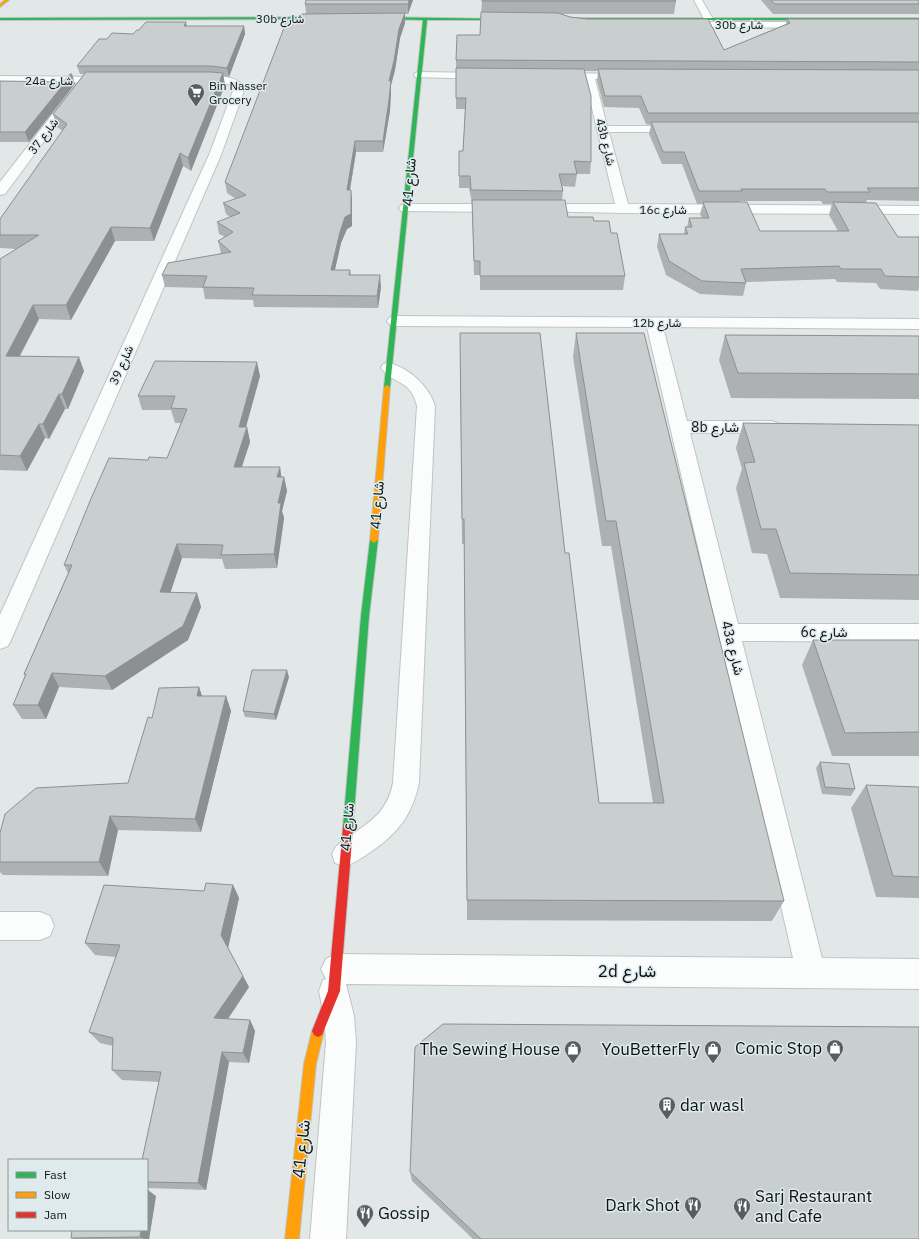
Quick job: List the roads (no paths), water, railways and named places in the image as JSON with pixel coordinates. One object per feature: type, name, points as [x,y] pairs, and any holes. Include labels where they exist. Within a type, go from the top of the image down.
[{"type":"street","points":[[7,0],[0,7],[15,14],[53,18]]},
{"type":"street","points":[[698,0],[708,19]]},
{"type":"street","name":"30b شارع","points":[[0,19],[340,18]]},
{"type":"street","points":[[362,18],[522,19]]},
{"type":"street","name":"شارع 41","points":[[328,1239],[341,1042],[335,980],[345,854],[365,616],[372,560],[389,368],[425,18]]},
{"type":"street","points":[[0,23],[28,19]]},
{"type":"street","name":"30b شارع","points":[[545,19],[919,19]]},
{"type":"street","name":"30b شارع","points":[[560,19],[570,23],[586,25],[919,26]]},
{"type":"street","points":[[419,76],[498,76]]},
{"type":"street","points":[[544,76],[636,76]]},
{"type":"street","name":"43b شارع","points":[[590,76],[623,209]]},
{"type":"street","name":"24a شارع","points":[[0,79],[117,80]]},
{"type":"street","name":"شارع 37","points":[[0,191],[85,80]]},
{"type":"street","name":"شارع 39","points":[[0,640],[215,155],[240,88],[235,83],[221,80],[181,80]]},
{"type":"street","points":[[603,129],[690,129]]},
{"type":"street","name":"16c شارع","points":[[406,208],[919,210]]},
{"type":"street","name":"12b شارع","points":[[395,321],[919,324]]},
{"type":"street","name":"43a شارع","points":[[654,322],[811,973]]},
{"type":"street","points":[[711,323],[746,338]]},
{"type":"street","points":[[345,854],[385,825],[394,816],[401,806],[406,783],[426,406],[423,394],[419,389],[389,368]]},
{"type":"street","name":"8b شارع","points":[[679,427],[791,427]]},
{"type":"street","name":"6c شارع","points":[[729,632],[919,633]]},
{"type":"street","points":[[0,926],[40,926]]},
{"type":"street","name":"2d شارع","points":[[335,980],[811,973],[919,974]]},
{"type":"street","name":"شارع 41","points":[[292,1239],[310,1064],[315,1038],[335,980]]},
{"type":"place","name":"Bin Nasser Grocery","points":[[196,107]]},
{"type":"place","name":"Comic Stop","points":[[835,1063]]},
{"type":"place","name":"The Sewing House","points":[[573,1064]]},
{"type":"place","name":"YouBetterFly","points":[[713,1064]]},
{"type":"place","name":"dar wasl","points":[[667,1120]]},
{"type":"place","name":"Dark Shot","points":[[693,1220]]},
{"type":"place","name":"Sarj Restaurant and Cafe","points":[[742,1221]]},
{"type":"place","name":"Gossip","points":[[365,1228]]}]
